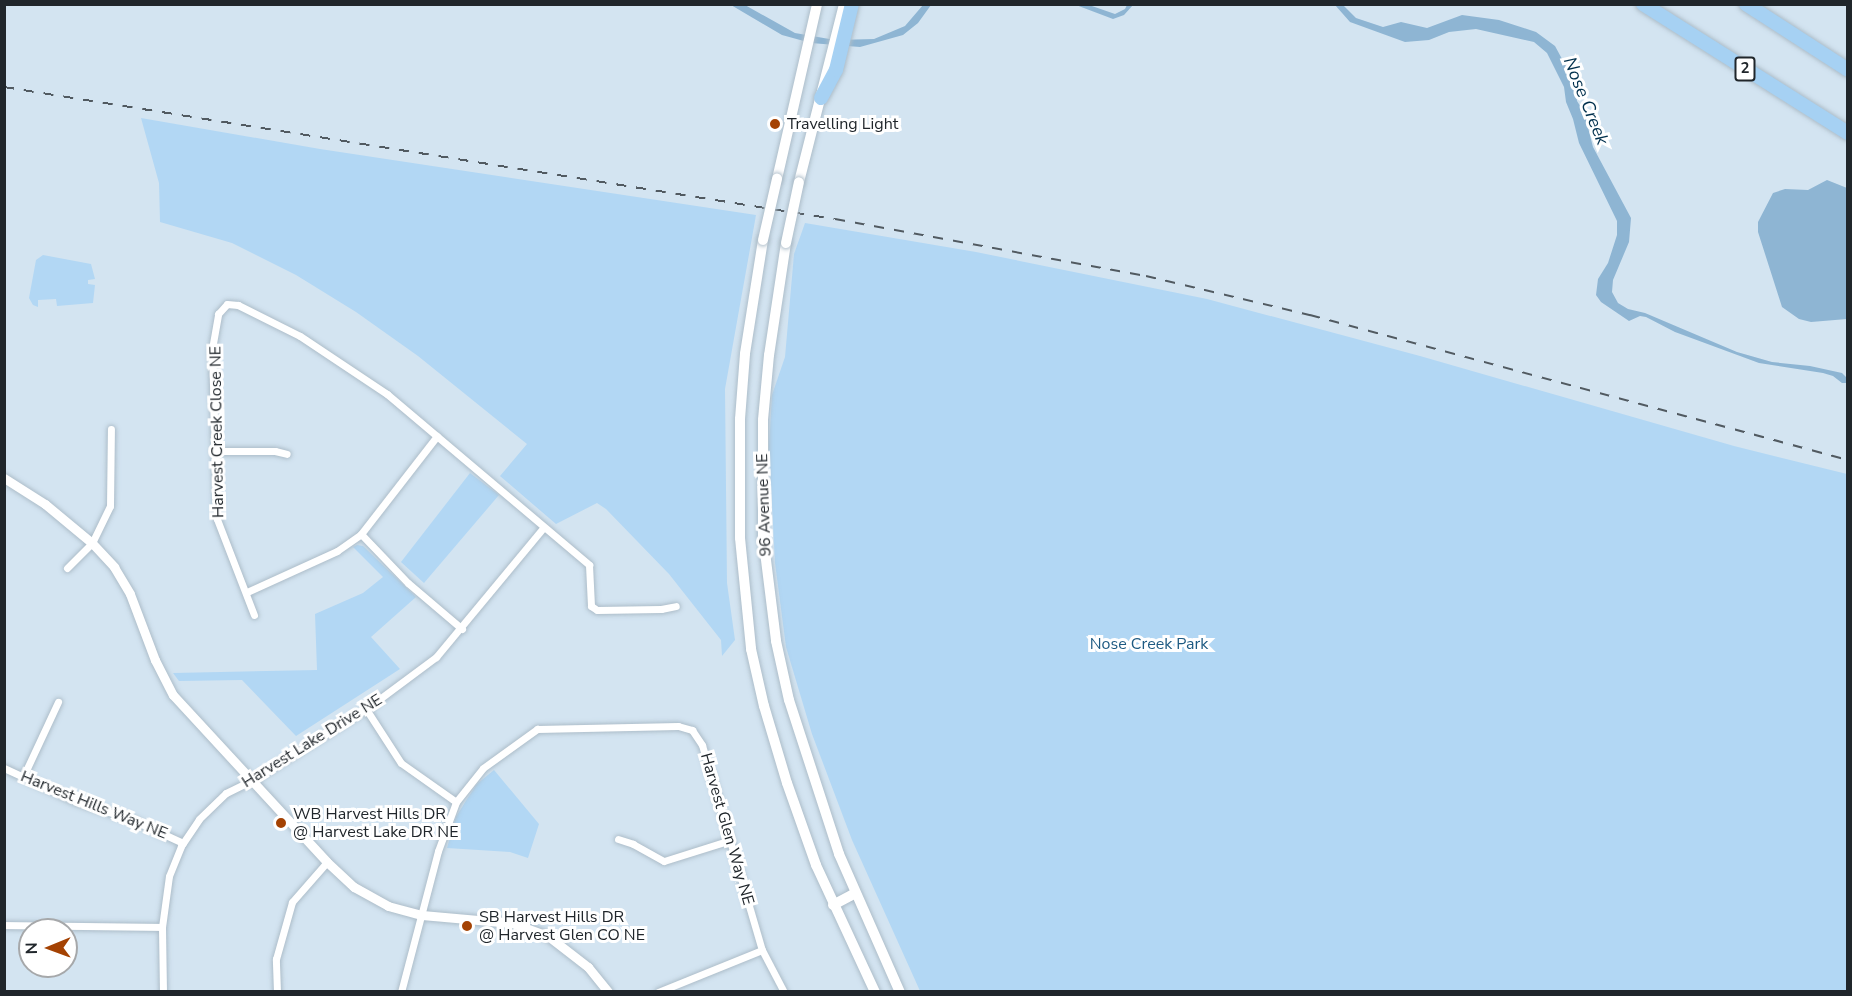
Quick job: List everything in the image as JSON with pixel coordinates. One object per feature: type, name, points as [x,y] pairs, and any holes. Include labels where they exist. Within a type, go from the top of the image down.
[{"type":"highway","points":[[820,98],[836,70],[852,4]]},
{"type":"highway","name":"2","points":[[1642,4],[1848,133]]},
{"type":"highway","points":[[1746,4],[1848,70]]},
{"type":"main road","name":"96 Avenue NE","points":[[817,4],[763,240],[745,354],[740,419],[739,500],[746,609],[764,706],[786,783],[833,905],[875,992]]},
{"type":"main road","name":"96 Avenue NE","points":[[844,4],[786,243],[769,355],[763,420],[763,536],[776,641],[789,700],[812,777],[855,894],[900,992]]},
{"type":"main road","points":[[833,905],[855,894]]},
{"type":"street","name":"Harvest Creek Close NE","points":[[254,615],[217,519],[212,349],[218,314],[227,304],[238,305],[300,336],[387,394],[589,565],[591,606],[597,610],[662,609],[676,606]]},
{"type":"street","points":[[67,568],[92,543],[110,506],[111,429]]},
{"type":"street","points":[[247,592],[337,551],[361,534],[437,436]]},
{"type":"street","points":[[214,451],[275,451],[287,454]]},
{"type":"street","points":[[4,478],[37,498],[92,543],[114,567],[130,594],[155,660],[173,695],[251,781],[354,888],[371,898],[422,915],[512,922],[548,936],[588,967],[608,992]]},
{"type":"street","name":"Harvest Lake Drive NE","points":[[163,992],[162,927],[169,876],[183,843],[199,819],[226,793],[251,781],[366,709],[436,657],[462,629],[543,528]]},
{"type":"street","points":[[361,534],[408,583],[462,629]]},
{"type":"street","points":[[23,777],[58,702]]},
{"type":"street","points":[[366,709],[401,763],[456,802]]},
{"type":"street","name":"Harvest Glen Way NE","points":[[401,992],[438,851],[456,802],[483,768],[537,729],[678,726],[692,730],[702,745],[728,841],[762,950],[784,992]]},
{"type":"street","name":"Harvest Hills Way NE","points":[[4,768],[75,801],[133,820],[183,843]]},
{"type":"street","points":[[618,839],[664,861],[728,841]]},
{"type":"street","points":[[277,992],[276,959],[292,902],[327,862]]},
{"type":"street","points":[[4,925],[162,927]]},
{"type":"street","points":[[658,992],[762,950]]},
{"type":"green space","points":[[141,118],[320,149],[756,215],[725,389],[727,583],[735,640],[722,656],[721,640],[669,574],[606,509],[597,503],[556,524],[500,476],[527,444],[418,356],[356,312],[296,275],[232,243],[160,222],[159,183]]},
{"type":"green space","name":"Nose Creek Park","points":[[805,223],[976,252],[1207,299],[1420,356],[1734,446],[1847,474],[1847,991],[920,991],[852,840],[812,734],[786,647],[775,563],[769,446],[772,395],[785,357],[794,254]]},
{"type":"green space","points":[[43,255],[91,264],[95,279],[88,280],[88,284],[95,285],[93,303],[57,306],[56,299],[38,300],[38,307],[33,305],[29,298],[36,260]]},
{"type":"green space","points":[[470,473],[499,495],[424,583],[401,562]]},
{"type":"green space","points":[[363,546],[416,597],[371,637],[400,669],[296,736],[242,680],[179,681],[173,673],[317,670],[315,614],[363,593],[383,577],[353,547]]},
{"type":"green space","points":[[494,770],[539,824],[528,858],[510,852],[447,848],[456,817],[477,784]]},
{"type":"shaded area","points":[[731,5],[745,5],[795,33],[835,40],[874,39],[905,26],[923,5],[931,5],[918,23],[903,35],[860,47],[811,43],[782,35]]},
{"type":"shaded area","points":[[1076,5],[1089,5],[1115,14],[1125,9],[1127,5],[1133,5],[1124,15],[1113,19]]},
{"type":"shaded area","points":[[1335,5],[1343,5],[1356,18],[1383,27],[1401,22],[1427,28],[1462,15],[1499,20],[1536,32],[1555,46],[1574,81],[1577,101],[1584,112],[1593,147],[1631,218],[1629,242],[1613,280],[1612,292],[1618,303],[1737,352],[1772,362],[1810,366],[1842,373],[1847,378],[1847,383],[1842,383],[1833,376],[1823,373],[1759,363],[1675,332],[1646,317],[1640,316],[1629,321],[1601,302],[1596,295],[1598,279],[1608,263],[1617,235],[1617,221],[1579,143],[1566,102],[1564,87],[1547,53],[1534,42],[1476,29],[1449,32],[1429,40],[1405,42],[1350,22]]},
{"type":"shaded area","points":[[1827,180],[1847,188],[1847,319],[1811,322],[1799,319],[1782,307],[1758,232],[1758,222],[1773,193],[1785,189],[1808,190]]},
{"type":"railway","points":[[4,87],[835,219],[1146,276],[1310,315],[1848,460]]},
{"type":"place","name":"Travelling Light","points":[[775,124]]},
{"type":"place","name":"WB Harvest Hills DR @ Harvest Lake DR NE","points":[[281,823]]},
{"type":"place","name":"SB Harvest Hills DR @ Harvest Glen CO NE","points":[[467,926]]},
{"type":"water label","name":"Nose Creek","points":[[1586,101]]}]
